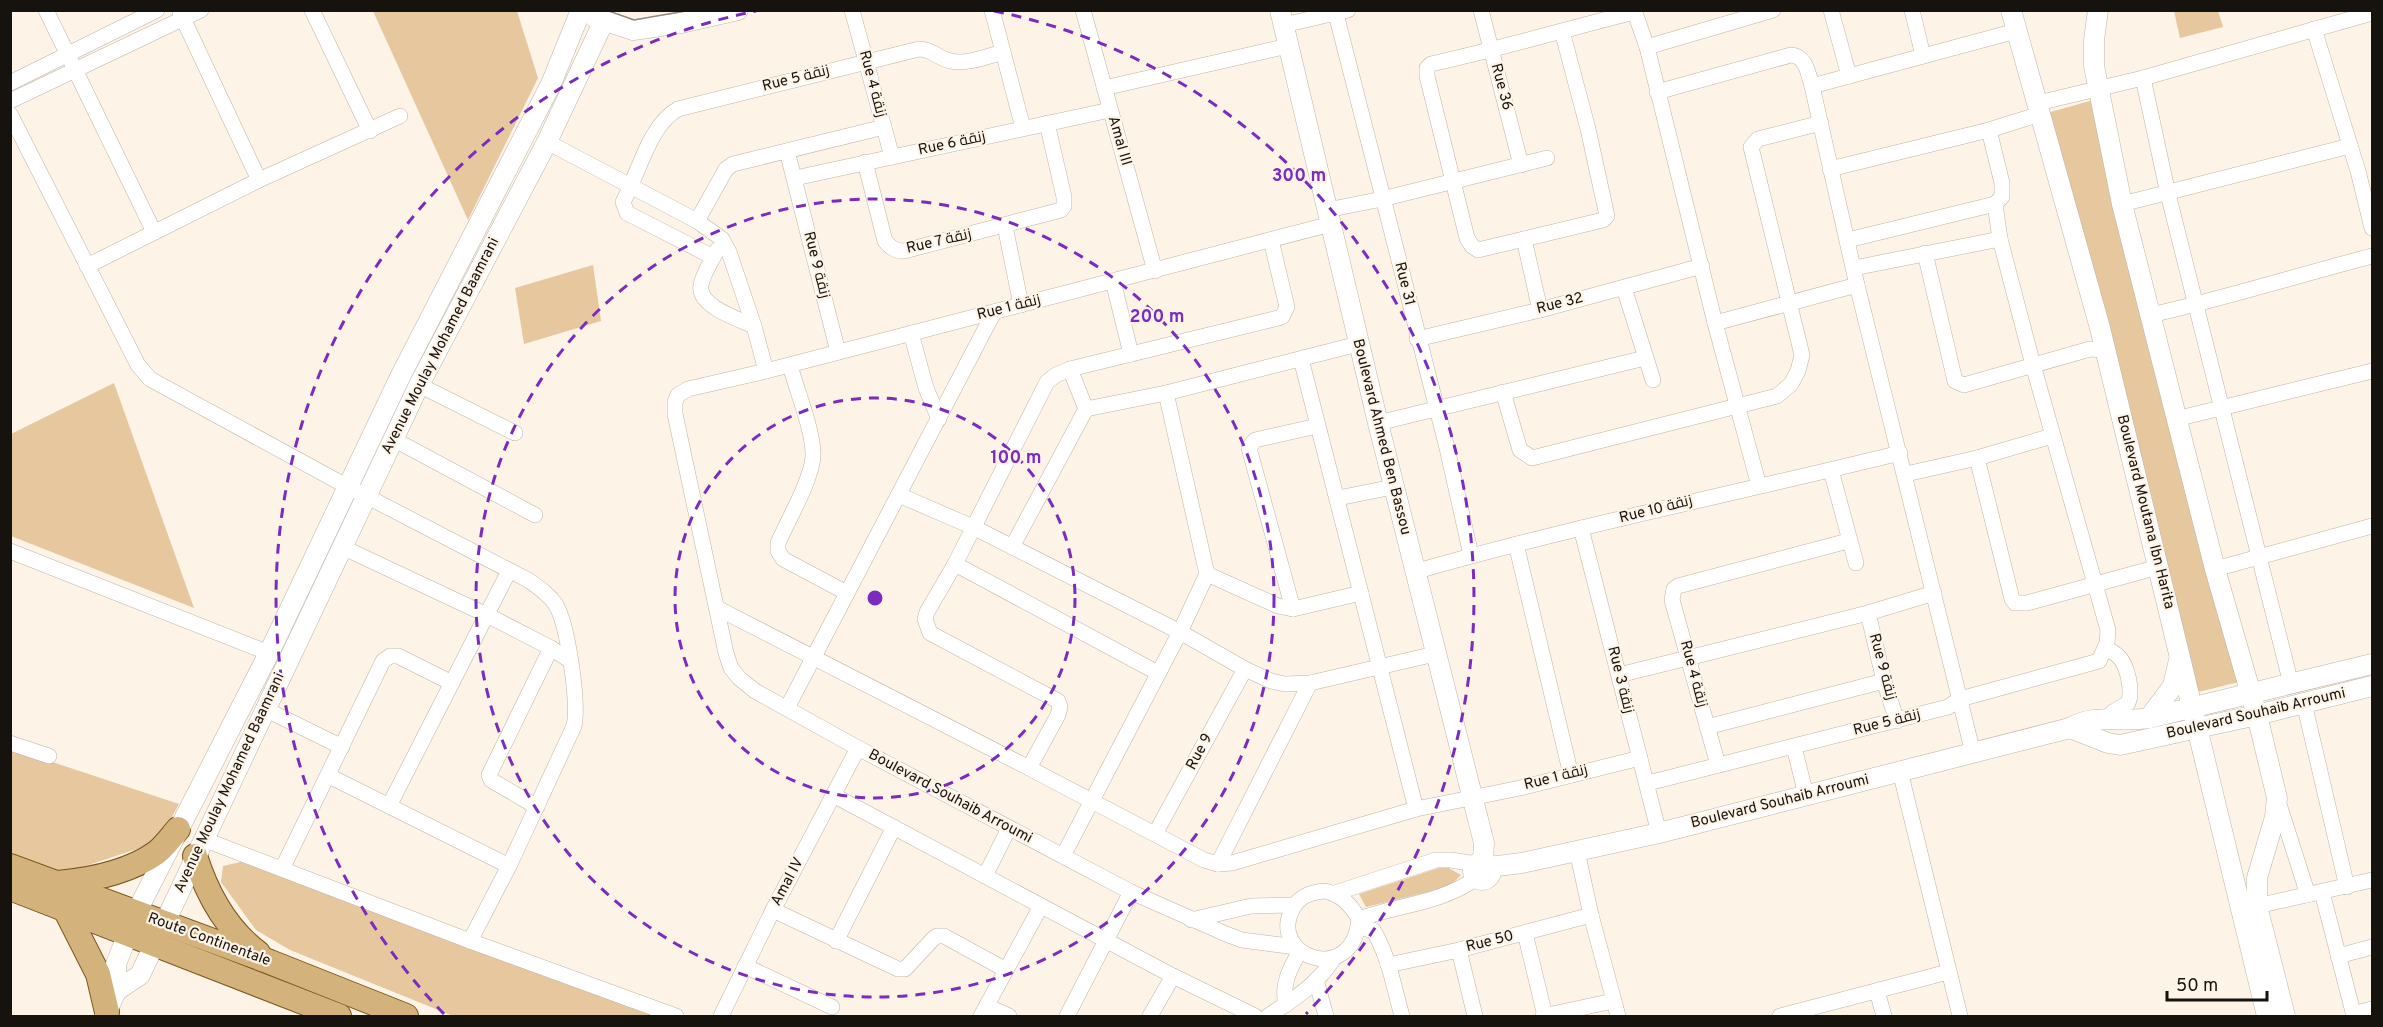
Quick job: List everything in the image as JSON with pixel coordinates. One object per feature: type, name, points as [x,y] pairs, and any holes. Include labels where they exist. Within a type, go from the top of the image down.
[{"type":"main road","points":[[55,883],[93,878],[132,865],[157,853],[178,829]]},
{"type":"main road","points":[[199,847],[208,891],[222,916],[240,938],[270,962]]},
{"type":"main road","name":"Route Continentale","points":[[10,866],[55,883],[132,924]]},
{"type":"main road","name":"Route Continentale","points":[[10,888],[65,909],[132,924],[159,934],[339,1017]]},
{"type":"main road","points":[[65,909],[98,974],[109,1007]]},
{"type":"main road","name":"Route Continentale","points":[[159,934],[270,962],[406,1017]]},
{"type":"street","points":[[46,10],[154,232]]},
{"type":"street","points":[[10,83],[157,10]]},
{"type":"street","points":[[10,101],[75,71],[182,15],[201,10]]},
{"type":"street","points":[[312,10],[370,131]]},
{"type":"street","points":[[583,10],[607,16],[633,30],[681,23],[738,10]]},
{"type":"street","name":"Avenue Moulay Mohamed Baamrani","points":[[109,1007],[116,964],[132,924],[178,829],[269,653],[401,375],[551,84],[583,10]]},
{"type":"street","name":"Rue 4 زنقة","points":[[852,10],[892,157]]},
{"type":"street","points":[[992,10],[1023,128]]},
{"type":"street","name":"Amal III","points":[[1083,10],[1155,271]]},
{"type":"street","name":"Rue 36","points":[[1481,10],[1521,165]]},
{"type":"street","points":[[1647,47],[1718,18],[1773,10]]},
{"type":"street","points":[[1831,10],[1849,76]]},
{"type":"street","points":[[1912,10],[1923,56]]},
{"type":"street","name":"Boulevard Moutana Ibn Harita","points":[[2011,10],[2105,350],[2267,1017]]},
{"type":"street","points":[[2098,10],[2093,54],[2122,204],[2215,569],[2257,715],[2277,798],[2338,956],[2353,1015],[2373,1009]]},
{"type":"street","points":[[1562,31],[1588,129],[1607,216],[1603,220],[1486,249],[1478,250],[1467,238],[1451,181],[1427,68],[1431,64],[1634,11],[1647,47],[1715,323],[1759,486]]},
{"type":"street","points":[[1282,18],[1342,12]]},
{"type":"street","name":"Rue 31","points":[[1342,12],[1382,199],[1436,407],[1471,555]]},
{"type":"street","points":[[1830,170],[1989,130],[2099,87],[2143,78],[2373,13]]},
{"type":"street","points":[[182,15],[259,180]]},
{"type":"street","name":"Avenue Moulay Mohamed Baamrani","points":[[109,1007],[140,975],[419,385],[547,142],[607,16]]},
{"type":"street","name":"Boulevard Ahmed Ben Bassou","points":[[1282,18],[1393,487],[1484,843],[1481,868]]},
{"type":"street","points":[[2314,29],[2350,146],[2365,170],[2373,228]]},
{"type":"street","points":[[1812,86],[2016,31]]},
{"type":"street","points":[[1104,88],[1288,46]]},
{"type":"street","name":"Rue 5 زنقة","points":[[713,257],[627,213],[623,202],[657,127],[667,115],[678,109],[920,49],[926,49],[951,62],[961,62],[1003,52]]},
{"type":"street","points":[[1657,92],[1791,55],[1801,58],[1812,86],[1857,285],[1973,753]]},
{"type":"street","points":[[2143,78],[2168,194],[2291,684]]},
{"type":"street","name":"Rue 6 زنقة","points":[[795,178],[1110,110]]},
{"type":"street","points":[[10,114],[138,366],[150,379],[348,487],[509,571],[539,588],[556,605],[562,622],[576,703],[574,726],[509,866],[470,941]]},
{"type":"street","points":[[87,266],[259,180],[400,116]]},
{"type":"street","name":"Rue 7 زنقة","points":[[866,162],[885,241],[890,248],[897,251],[1005,226],[1061,210],[1064,206],[1064,197],[1047,123]]},
{"type":"street","points":[[1503,392],[1520,450],[1526,457],[1532,458],[1777,396],[1791,384],[1798,371],[1802,355],[1751,147],[1758,139],[1821,123]]},
{"type":"street","points":[[697,221],[726,169],[733,164],[884,127]]},
{"type":"street","points":[[1848,240],[1995,204],[2002,197],[2002,183],[1989,130]]},
{"type":"street","points":[[547,142],[697,221],[722,239],[729,252],[754,326],[766,371]]},
{"type":"street","points":[[2122,204],[2350,146]]},
{"type":"street","name":"Rue 9 زنقة","points":[[788,151],[838,352]]},
{"type":"street","name":"Rue 1 زنقة","points":[[688,390],[1271,240],[1382,199],[1547,158]]},
{"type":"street","points":[[1995,204],[2000,239],[2033,365],[2108,630],[2107,643],[2123,663],[2130,696],[2128,703],[2113,712],[2106,720]]},
{"type":"street","points":[[1005,226],[1021,305]]},
{"type":"street","points":[[722,239],[701,285],[701,296],[707,303],[754,326]]},
{"type":"street","points":[[1524,239],[1540,309]]},
{"type":"street","points":[[1854,268],[2000,239]]},
{"type":"street","points":[[1029,768],[1060,707],[1058,702],[930,633],[925,619],[927,612],[955,564],[1047,382],[1070,369],[1282,317],[1287,307],[1271,240]]},
{"type":"street","points":[[1925,253],[1955,381],[1964,385],[2090,349],[2105,350]]},
{"type":"street","points":[[2151,315],[2373,256]]},
{"type":"street","name":"Rue 32","points":[[1417,339],[1624,288],[1702,266]]},
{"type":"street","points":[[1113,281],[1131,354]]},
{"type":"street","points":[[1715,323],[1857,285]]},
{"type":"street","points":[[1624,288],[1653,380]]},
{"type":"street","points":[[787,708],[994,312]]},
{"type":"street","points":[[911,333],[926,388],[939,419]]},
{"type":"street","points":[[1086,409],[1166,393],[1359,344]]},
{"type":"street","points":[[1378,423],[1436,407],[1645,358]]},
{"type":"street","points":[[1301,360],[1416,809]]},
{"type":"street","points":[[790,365],[813,455],[810,471],[778,543],[778,551],[783,559],[847,593]]},
{"type":"street","points":[[1070,369],[1086,409]]},
{"type":"street","points":[[2176,419],[2373,371]]},
{"type":"street","points":[[419,385],[515,433]]},
{"type":"street","name":"Boulevard Souhaib Arroumi","points":[[688,390],[678,395],[675,402],[675,414],[726,653],[731,668],[739,678],[755,691],[858,748],[1131,892],[1191,920],[1242,940],[1298,949]]},
{"type":"street","points":[[1063,856],[1180,632],[1207,574],[1166,393]]},
{"type":"street","points":[[1012,547],[1086,409]]},
{"type":"street","points":[[1293,609],[1249,448],[1255,440],[1317,426]]},
{"type":"street","points":[[1905,474],[1977,458],[2052,436]]},
{"type":"street","points":[[393,439],[535,515]]},
{"type":"street","name":"Rue 10 زنقة","points":[[1414,572],[1471,555],[1581,528],[1900,453]]},
{"type":"street","points":[[1977,458],[2012,599],[2015,603],[2026,603],[2158,567]]},
{"type":"street","points":[[1831,470],[1848,541],[1856,563]]},
{"type":"street","points":[[1338,498],[1393,487]]},
{"type":"street","points":[[899,495],[973,527],[1271,681],[1285,684],[1310,683],[1435,654]]},
{"type":"street","points":[[2215,569],[2373,526]]},
{"type":"street","name":"Rue 3 زنقة","points":[[1581,528],[1659,833]]},
{"type":"street","name":"Rue 4 زنقة","points":[[1718,765],[1671,594],[1678,586],[1848,541]]},
{"type":"street","points":[[1516,544],[1570,775]]},
{"type":"street","points":[[342,547],[488,615],[569,660]]},
{"type":"street","points":[[10,551],[269,653]]},
{"type":"street","points":[[955,564],[1158,673]]},
{"type":"street","points":[[389,806],[509,571]]},
{"type":"street","points":[[1207,574],[1278,606],[1293,609],[1361,593]]},
{"type":"street","points":[[1619,675],[1868,613],[1934,593]]},
{"type":"street","points":[[717,608],[1204,860],[1218,864],[1310,683]]},
{"type":"street","name":"Rue 9 زنقة","points":[[1868,613],[1884,681],[1897,721]]},
{"type":"street","name":"Rue 5 زنقة","points":[[1648,783],[1897,721],[1948,707],[1960,699],[2092,664],[2099,661],[2107,643]]},
{"type":"street","points":[[537,807],[491,780],[489,775],[551,648]]},
{"type":"street","points":[[2149,718],[2173,686],[2180,655]]},
{"type":"street","points":[[282,869],[383,661],[390,656],[398,656],[452,683]]},
{"type":"street","name":"Boulevard Souhaib Arroumi","points":[[1335,893],[1436,860],[1451,860],[1481,868],[1522,863],[1659,833],[2070,728],[2084,721],[2132,721],[2149,718],[2373,664]]},
{"type":"street","name":"Rue 9","points":[[1155,834],[1245,669]]},
{"type":"street","points":[[1707,727],[1884,681]]},
{"type":"street","name":"Boulevard Souhaib Arroumi","points":[[2070,728],[2108,743],[2120,745],[2257,715],[2373,686]]},
{"type":"street","points":[[2304,703],[2347,887]]},
{"type":"street","points":[[265,710],[342,747]]},
{"type":"street","points":[[10,743],[49,756]]},
{"type":"street","points":[[1794,747],[1806,795]]},
{"type":"street","name":"Amal IV","points":[[721,1017],[772,910],[858,748]]},
{"type":"street","name":"Rue 1 زنقة","points":[[1218,864],[1232,863],[1416,809],[1641,758]]},
{"type":"street","points":[[1900,771],[1960,1017]]},
{"type":"street","points":[[329,776],[509,866]]},
{"type":"street","points":[[833,795],[1173,976],[1255,1017]]},
{"type":"street","points":[[2277,798],[2275,817],[2257,878],[2257,906],[2285,1017]]},
{"type":"street","points":[[836,941],[894,827]]},
{"type":"street","points":[[985,876],[1009,828]]},
{"type":"street","points":[[199,847],[282,869],[676,1017]]},
{"type":"street","points":[[1577,851],[1612,1001],[1618,1017]]},
{"type":"street","name":"Boulevard Souhaib Arroumi","points":[[1358,924],[1384,910],[1440,896],[1464,887],[1481,868]]},
{"type":"street","points":[[2257,906],[2373,880]]},
{"type":"street","points":[[1067,1017],[1131,892]]},
{"type":"street","points":[[1334,958],[1314,958],[1298,949],[1290,938],[1289,915],[1294,905],[1313,892],[1335,893],[1344,899],[1358,924],[1373,930],[1388,965],[1402,1017]]},
{"type":"street","points":[[1191,920],[1251,906],[1294,905]]},
{"type":"street","points":[[1009,1017],[984,1011],[1041,906]]},
{"type":"street","points":[[772,910],[892,967],[905,969],[933,939],[937,936],[944,936],[1006,970]]},
{"type":"street","name":"Rue 50","points":[[1388,965],[1459,950],[1591,915]]},
{"type":"street","points":[[1268,1017],[1302,995],[1334,958],[1350,946],[1358,924]]},
{"type":"street","points":[[1525,933],[1544,1016],[1612,1001]]},
{"type":"street","points":[[2338,956],[2373,946]]},
{"type":"street","points":[[1286,1005],[1283,994],[1286,980],[1298,949]]},
{"type":"street","points":[[1459,950],[1474,1017]]},
{"type":"street","points":[[745,966],[832,1007]]},
{"type":"street","points":[[1780,1017],[1948,972]]},
{"type":"street","points":[[1150,1017],[1173,976]]},
{"type":"street","points":[[1316,980],[1326,1017]]},
{"type":"street","points":[[1877,991],[1884,1017]]},
{"type":"shaded area","points":[[373,11],[517,11],[538,78],[468,220]]},
{"type":"shaded area","points":[[2174,11],[2218,11],[2223,27],[2180,38]]},
{"type":"shaded area","points":[[2097,99],[2247,680],[2190,694],[2047,113]]},
{"type":"shaded area","points":[[593,265],[601,321],[524,344],[515,288]]},
{"type":"shaded area","points":[[114,383],[194,608],[11,536],[11,434]]},
{"type":"shaded area","points":[[10,748],[179,804],[158,842],[61,874],[11,854]]},
{"type":"shaded area","points":[[245,861],[662,1016],[453,1016],[290,950],[256,930],[221,882],[223,866]]},
{"type":"shaded area","points":[[1445,866],[1461,875],[1449,887],[1366,907],[1359,894]]},
{"type":"tram line","points":[[606,10],[634,20],[691,10]]}]
